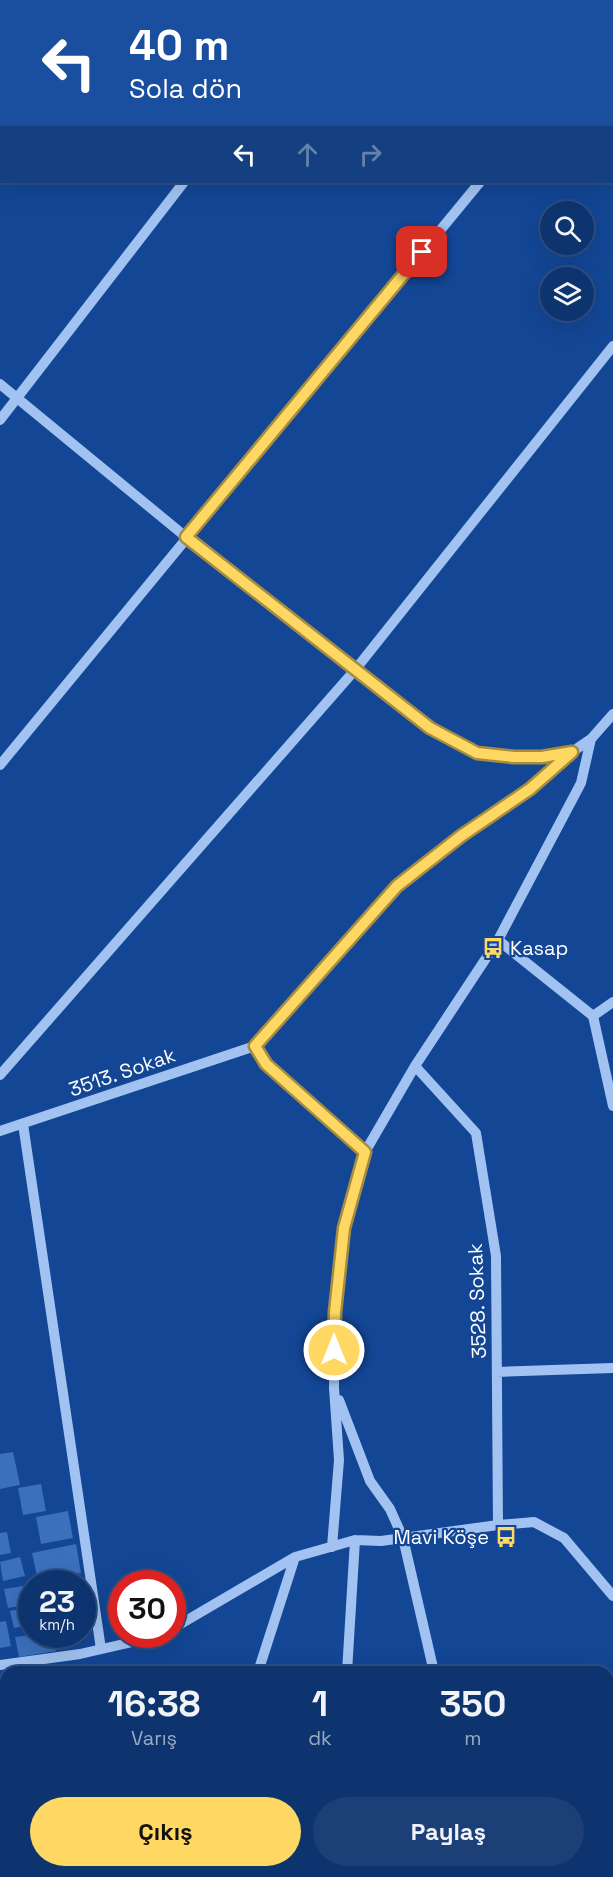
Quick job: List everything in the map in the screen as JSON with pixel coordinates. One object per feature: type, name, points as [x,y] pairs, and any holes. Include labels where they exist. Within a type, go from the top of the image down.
[{"type":"street","points":[[0,420],[183,183]]},
{"type":"street","points":[[0,765],[479,183]]},
{"type":"street","points":[[0,1075],[355,670],[613,346]]},
{"type":"street","points":[[0,384],[186,537],[430,728],[477,753],[542,757],[572,752]]},
{"type":"street","points":[[365,1152],[266,1064],[255,1046],[397,886],[461,836],[530,789],[572,752],[591,739],[613,714]]},
{"type":"street","points":[[332,1546],[339,1460],[334,1388],[335,1312],[344,1228],[365,1152],[415,1066],[498,940],[581,783],[591,739]]},
{"type":"street","points":[[498,940],[592,1016],[613,1106]]},
{"type":"street","points":[[592,1016],[613,1002]]},
{"type":"street","name":"3513. Sokak","points":[[0,1131],[255,1046]]},
{"type":"street","name":"3528. Sokak","points":[[415,1066],[476,1133],[496,1256],[498,1525]]},
{"type":"street","points":[[23,1125],[101,1649]]},
{"type":"street","points":[[497,1372],[613,1368]]},
{"type":"street","points":[[334,1388],[370,1481],[390,1509],[403,1538],[433,1666]]},
{"type":"street","points":[[186,1621],[295,1557],[332,1546],[355,1540],[381,1541],[534,1522],[564,1538],[613,1596]]},
{"type":"street","points":[[347,1666],[355,1540]]},
{"type":"street","points":[[260,1666],[295,1557]]},
{"type":"street","points":[[0,1665],[108,1647]]},
{"type":"building","points":[[13,1452],[20,1485],[0,1489],[0,1454]]},
{"type":"building","points":[[41,1484],[46,1511],[23,1515],[18,1488]]},
{"type":"building","points":[[68,1511],[73,1538],[41,1544],[36,1517]]},
{"type":"building","points":[[7,1532],[11,1553],[0,1555],[0,1533]]},
{"type":"building","points":[[76,1544],[80,1570],[36,1570],[32,1553]]},
{"type":"building","points":[[20,1557],[23,1570],[18,1570],[18,1578],[3,1581],[0,1562]]},
{"type":"building","points":[[18,1587],[18,1606],[8,1608],[4,1589]]},
{"type":"building","points":[[18,1609],[18,1627],[14,1628],[10,1611]]},
{"type":"building","points":[[6,1621],[11,1646],[0,1648],[0,1622]]},
{"type":"building","points":[[15,1637],[18,1637],[18,1648],[55,1648],[56,1651],[19,1657]]},
{"type":"place","name":"Kasap","points":[[493,948]]},
{"type":"place","name":"Mavi Köşe","points":[[506,1537]]},
{"type":"route","points":[[334,1350],[335,1312],[344,1228],[365,1152],[266,1064],[255,1046],[397,886],[461,836],[530,789],[572,752],[542,757],[477,753],[430,728],[186,537],[422,252]]}]
